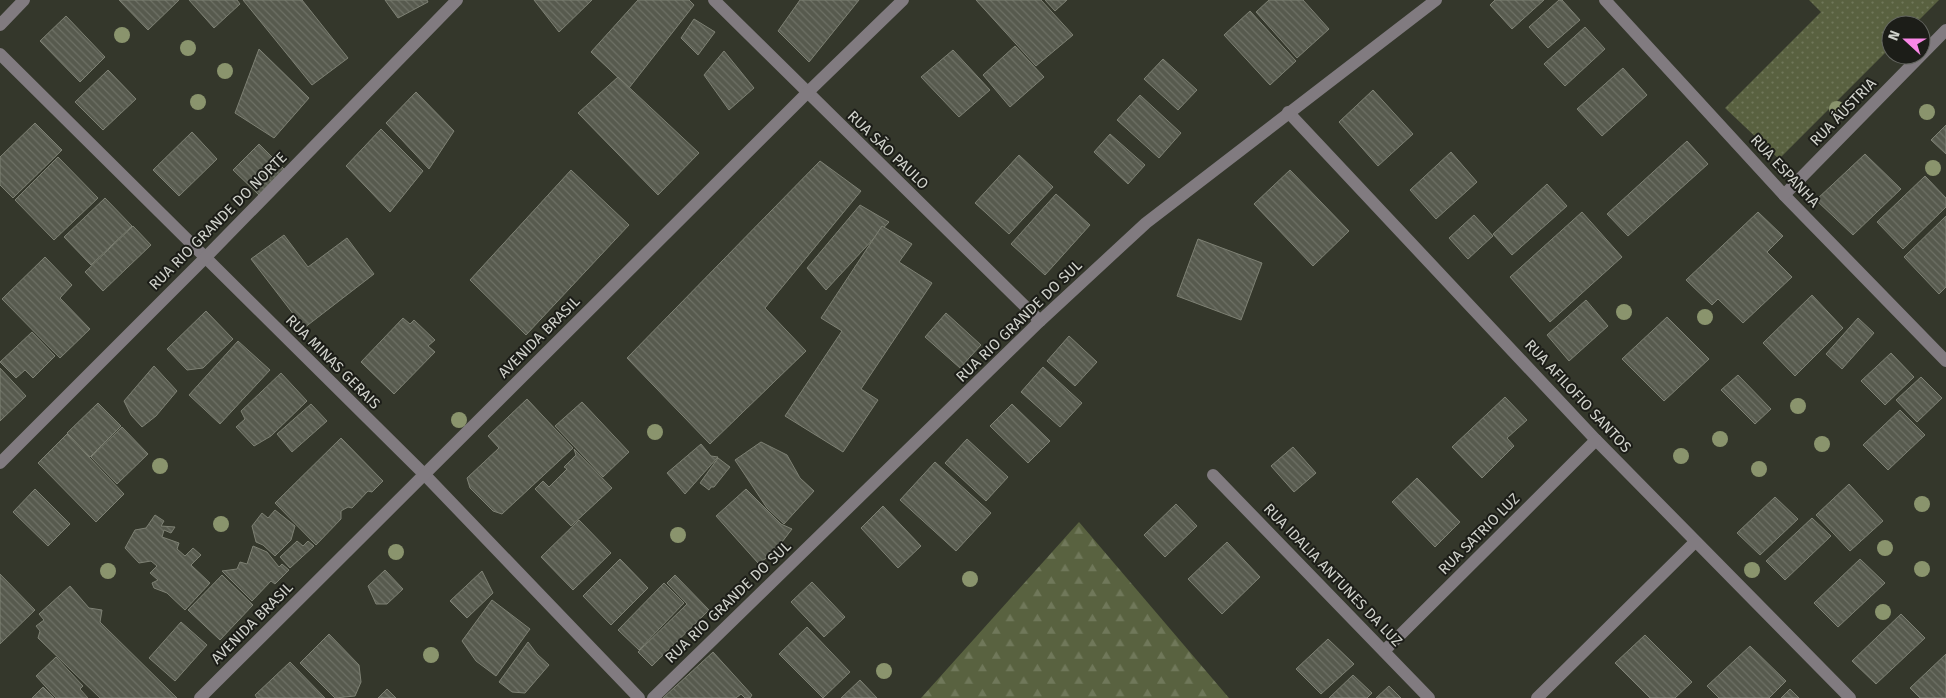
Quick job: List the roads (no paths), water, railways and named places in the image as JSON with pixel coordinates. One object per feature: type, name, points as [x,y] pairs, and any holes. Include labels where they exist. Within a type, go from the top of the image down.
[{"type":"street","points":[[0,25],[24,0]]},
{"type":"street","name":"RUA RIO GRANDE DO NORTE","points":[[0,463],[205,258],[457,0]]},
{"type":"street","name":"RUA SÃO PAULO","points":[[714,0],[1040,321]]},
{"type":"street","name":"AVENIDA BRASIL","points":[[200,698],[807,93],[903,0]]},
{"type":"street","name":"RUA RIO GRANDE DO SUL","points":[[652,698],[1040,321],[1146,223],[1436,0]]},
{"type":"street","name":"RUA ESPANHA","points":[[1604,0],[1784,195],[1946,361]]},
{"type":"street","name":"RUA ÁUSTRIA","points":[[1784,195],[1946,30]]},
{"type":"street","name":"RUA MINAS GERAIS","points":[[0,54],[424,474],[640,698]]},
{"type":"street","name":"RUA AFILOFIO SANTOS","points":[[1288,112],[1596,440],[1850,698]]},
{"type":"street","name":"RUA SATRIO LUZ","points":[[1384,651],[1596,440]]},
{"type":"street","name":"RUA IDALIA ANTUNES DA LUZ","points":[[1213,475],[1429,698]]},
{"type":"street","points":[[1537,698],[1695,542]]}]
